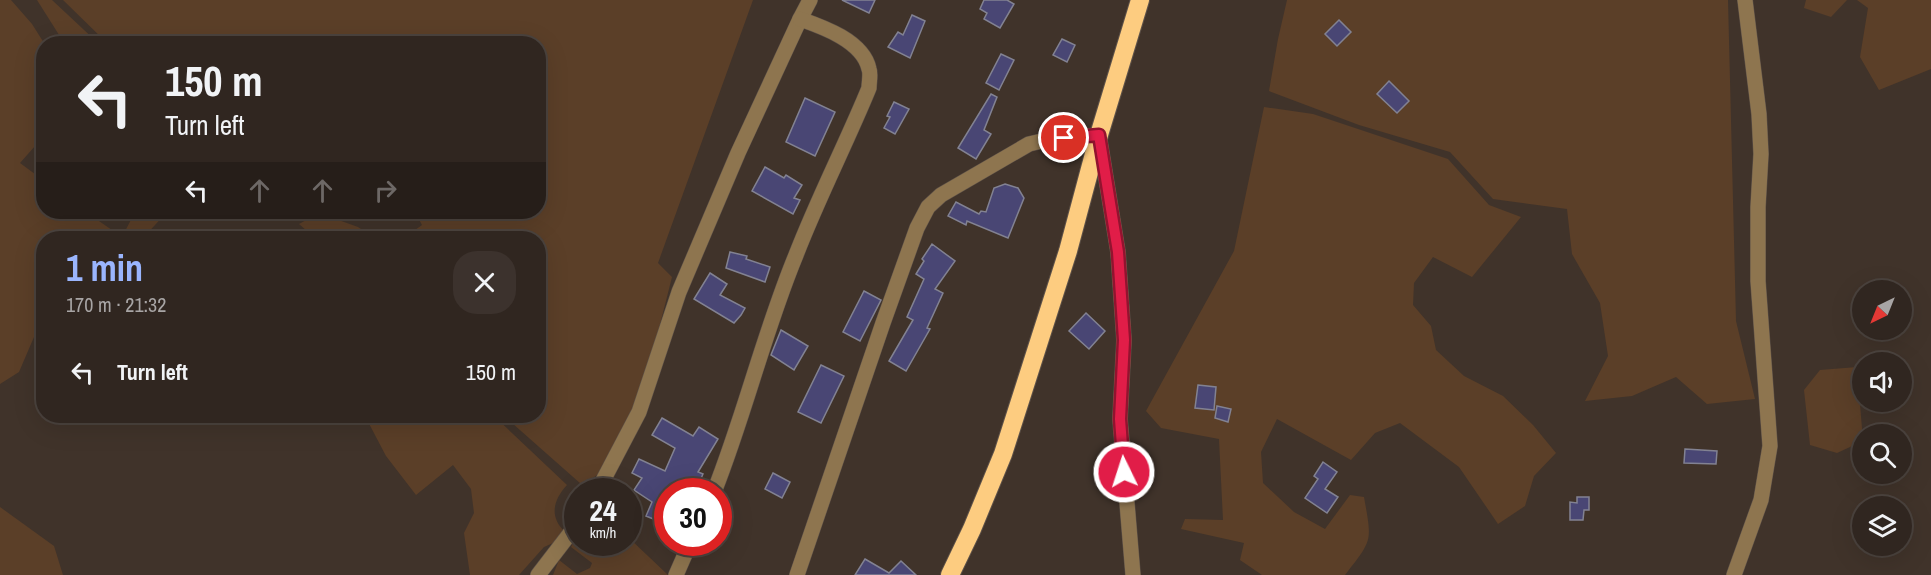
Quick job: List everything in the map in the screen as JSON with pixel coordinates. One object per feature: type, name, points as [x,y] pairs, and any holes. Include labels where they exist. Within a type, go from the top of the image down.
[{"type":"highway","points":[[950,575],[1003,454],[1068,251],[1099,135],[1140,0]]},
{"type":"street","points":[[604,478],[639,412],[683,282],[738,153],[810,0]]},
{"type":"street","points":[[1734,575],[1761,500],[1770,446],[1758,281],[1761,154],[1759,114],[1745,0]]},
{"type":"street","points":[[719,478],[741,418],[766,336],[796,255],[869,88],[870,70],[865,58],[856,47],[827,28],[800,19]]},
{"type":"street","points":[[797,575],[883,323],[917,228],[928,207],[940,195],[1029,144],[1099,135],[1118,252],[1124,340],[1120,419],[1132,575]]},
{"type":"street","points":[[538,575],[564,541]]},
{"type":"street","points":[[676,575],[684,556]]},
{"type":"shaded area","points":[[0,0],[11,0],[40,36],[36,36],[36,145],[20,163],[36,175],[36,219],[96,219],[113,231],[36,231],[36,332],[19,372],[0,384]]},
{"type":"shaded area","points":[[37,0],[52,0],[91,36],[60,36]]},
{"type":"shaded area","points":[[63,0],[753,0],[658,263],[672,277],[647,376],[630,422],[603,470],[593,478],[574,478],[512,423],[546,423],[546,231],[415,230],[422,225],[419,219],[546,219],[546,36],[100,36]]},
{"type":"shaded area","points":[[1287,0],[1728,0],[1736,321],[1755,399],[1707,404],[1676,377],[1632,396],[1585,401],[1608,356],[1600,303],[1572,254],[1567,209],[1493,199],[1450,152],[1359,125],[1269,91]]},
{"type":"shaded area","points":[[1806,0],[1847,0],[1831,17],[1804,8]]},
{"type":"shaded area","points":[[1857,0],[1931,0],[1931,69],[1879,90],[1860,57],[1868,8]]},
{"type":"shaded area","points":[[1264,107],[1313,114],[1448,159],[1489,205],[1521,217],[1472,277],[1433,257],[1414,283],[1413,305],[1431,326],[1436,350],[1464,376],[1503,396],[1533,425],[1556,453],[1534,476],[1525,506],[1498,524],[1459,467],[1400,423],[1375,433],[1351,460],[1277,419],[1261,452],[1263,483],[1294,512],[1325,529],[1350,495],[1364,497],[1368,539],[1361,554],[1345,575],[1262,575],[1240,560],[1244,543],[1181,529],[1185,519],[1223,520],[1219,439],[1161,428],[1146,411],[1234,251]]},
{"type":"shaded area","points":[[131,219],[161,219],[149,231],[125,231]]},
{"type":"shaded area","points":[[308,219],[336,219],[364,231],[307,231],[299,224]]},
{"type":"shaded area","points":[[1852,367],[1852,412],[1861,412],[1862,424],[1852,424],[1852,446],[1837,453],[1810,445],[1804,390],[1820,370]]},
{"type":"shaded area","points":[[369,423],[501,423],[564,482],[564,489],[556,503],[555,514],[564,534],[560,540],[544,547],[519,575],[470,575],[464,533],[474,513],[471,489],[453,465],[416,495],[386,456]]},
{"type":"shaded area","points":[[0,507],[54,546],[63,575],[0,575]]},
{"type":"shaded area","points":[[642,550],[668,575],[553,575],[559,560],[577,574],[590,568],[592,563],[583,556],[642,556]]},
{"type":"building","points":[[842,0],[875,0],[869,13]]},
{"type":"building","points":[[984,0],[1007,0],[1014,4],[1000,28],[984,19],[987,13],[980,9]]},
{"type":"building","points":[[912,15],[925,21],[910,58],[888,47],[898,32],[903,35]]},
{"type":"building","points":[[1339,20],[1351,32],[1337,46],[1325,34]]},
{"type":"building","points":[[1062,39],[1075,45],[1067,62],[1053,55]]},
{"type":"building","points":[[1001,54],[1014,60],[999,90],[986,83]]},
{"type":"building","points":[[1389,81],[1409,101],[1397,113],[1377,94]]},
{"type":"building","points":[[991,94],[997,97],[984,130],[991,134],[976,159],[958,148]]},
{"type":"building","points":[[805,98],[835,112],[815,156],[786,142]]},
{"type":"building","points":[[894,102],[909,109],[895,134],[884,128]]},
{"type":"building","points":[[765,167],[784,178],[786,175],[802,185],[794,198],[800,200],[793,214],[752,191]]},
{"type":"building","points":[[1005,184],[1018,188],[1024,198],[1008,238],[967,221],[966,225],[948,216],[956,202],[979,214],[981,211],[986,212],[994,188]]},
{"type":"building","points":[[932,244],[955,261],[935,289],[943,293],[927,328],[930,329],[906,371],[889,361],[913,320],[907,317],[924,279],[916,274]]},
{"type":"building","points":[[730,252],[747,256],[746,259],[770,267],[765,282],[726,268]]},
{"type":"building","points":[[710,273],[727,284],[720,295],[745,308],[734,323],[694,299]]},
{"type":"building","points":[[864,291],[881,300],[860,341],[843,332]]},
{"type":"building","points":[[1086,313],[1105,331],[1089,349],[1069,331]]},
{"type":"building","points":[[781,330],[808,346],[794,370],[771,355]]},
{"type":"building","points":[[821,365],[844,376],[821,423],[798,412]]},
{"type":"building","points":[[1198,385],[1216,387],[1214,410],[1195,408]]},
{"type":"building","points":[[1217,406],[1231,409],[1228,422],[1215,418]]},
{"type":"building","points":[[662,418],[693,436],[699,427],[718,439],[698,472],[703,474],[701,478],[654,478],[654,519],[646,516],[652,502],[642,495],[642,478],[632,473],[639,459],[665,471],[675,448],[652,435]]},
{"type":"building","points":[[1685,449],[1717,451],[1716,464],[1684,463]]},
{"type":"building","points":[[1323,462],[1337,472],[1325,489],[1338,497],[1327,513],[1305,498],[1318,479],[1314,476]]},
{"type":"building","points":[[773,473],[790,482],[782,498],[765,489]]},
{"type":"building","points":[[1577,497],[1589,497],[1589,510],[1584,510],[1583,520],[1570,520],[1570,502],[1577,503]]},
{"type":"building","points":[[865,559],[889,573],[901,561],[916,575],[855,575]]},
{"type":"route","points":[[1064,138],[1099,135],[1118,252],[1124,340],[1120,419],[1124,472]]}]
